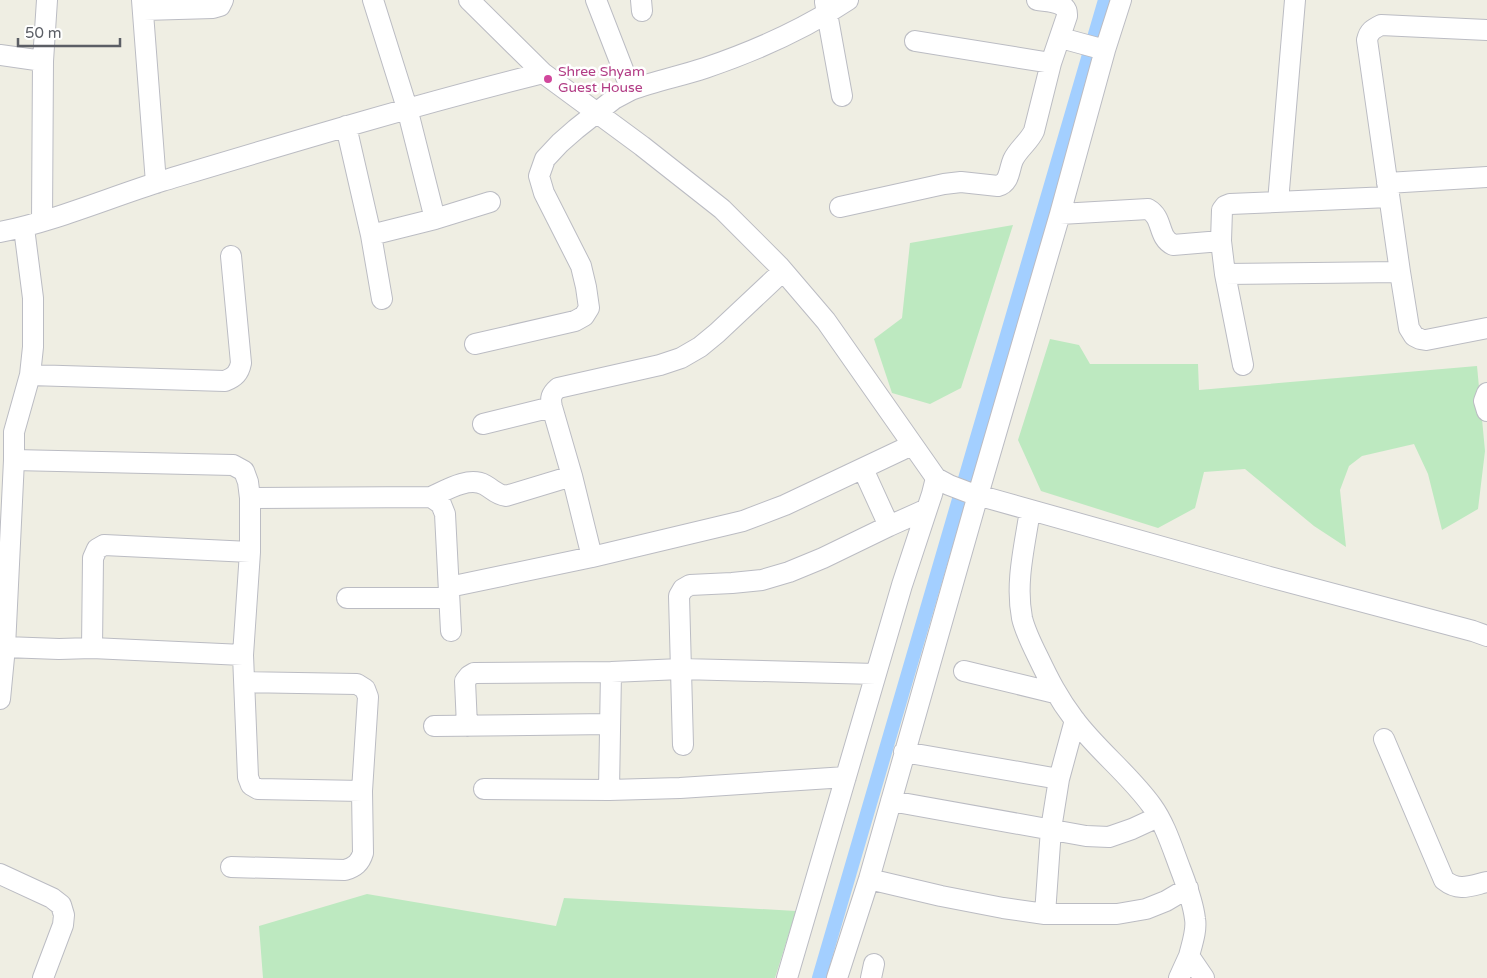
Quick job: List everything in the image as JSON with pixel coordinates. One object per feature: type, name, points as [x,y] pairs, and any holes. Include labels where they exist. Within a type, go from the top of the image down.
[{"type":"street","points":[[0,699],[4,635],[5,533],[14,460],[7,432],[30,376],[33,347],[33,224],[47,0]]},
{"type":"street","points":[[156,183],[143,5],[213,8],[220,6],[223,0]]},
{"type":"street","points":[[373,0],[407,108],[435,219]]},
{"type":"street","points":[[469,0],[489,9],[543,73],[642,146],[722,209],[783,271],[826,321],[912,445],[943,482],[974,494],[1256,574],[1487,636]]},
{"type":"street","points":[[596,0],[631,90]]},
{"type":"street","points":[[475,344],[575,321],[584,316],[589,308],[581,266],[544,194],[539,176],[545,159],[576,129],[614,99],[631,90],[705,68],[739,55],[781,37],[826,7],[848,0]]},
{"type":"street","points":[[840,207],[944,184],[961,182],[998,186],[1003,184],[1013,158],[1034,131],[1051,63],[1068,40],[1068,12],[1065,7],[1061,4],[1037,0]]},
{"type":"street","points":[[837,978],[891,801],[974,494],[1060,214],[1100,49],[1121,0]]},
{"type":"street","points":[[1278,202],[1295,0]]},
{"type":"street","points":[[826,7],[842,96]]},
{"type":"street","points":[[1487,30],[1381,25],[1368,33],[1367,40],[1409,328],[1414,336],[1426,340],[1487,328]]},
{"type":"street","points":[[1068,40],[1100,49]]},
{"type":"street","points":[[915,41],[1051,63]]},
{"type":"street","points":[[0,55],[43,61]]},
{"type":"street","points":[[0,232],[33,224],[156,183],[407,108],[543,73]]},
{"type":"street","points":[[346,126],[382,299]]},
{"type":"street","points":[[1243,366],[1225,274],[1221,241],[1221,215],[1225,206],[1230,204],[1278,202],[1388,190],[1487,176]]},
{"type":"street","points":[[370,235],[435,219],[490,202]]},
{"type":"street","points":[[1060,214],[1148,209],[1156,216],[1162,234],[1173,245],[1221,241]]},
{"type":"street","points":[[30,376],[225,381],[233,378],[239,372],[241,363],[231,256]]},
{"type":"street","points":[[592,557],[572,476],[550,400],[552,393],[558,388],[660,365],[681,358],[694,351],[717,333],[783,271]]},
{"type":"street","points":[[1225,274],[1400,272]]},
{"type":"street","points":[[1487,393],[1484,401],[1487,411]]},
{"type":"street","points":[[483,424],[552,408]]},
{"type":"street","points":[[347,598],[449,592],[743,521],[785,505],[912,445]]},
{"type":"street","points":[[14,460],[234,465],[244,471],[248,482],[250,498],[250,552],[243,656],[248,777],[251,785],[258,788],[362,791]]},
{"type":"street","points":[[863,469],[888,526]]},
{"type":"street","points":[[250,498],[431,497],[467,482],[478,482],[486,485],[499,495],[506,496],[572,476]]},
{"type":"street","points":[[787,978],[902,585],[927,510],[943,482]]},
{"type":"street","points":[[431,497],[441,504],[446,514],[451,631]]},
{"type":"street","points":[[683,745],[680,596],[683,589],[690,585],[732,584],[762,580],[789,572],[824,558],[888,526],[927,510]]},
{"type":"street","points":[[1030,510],[1020,571],[1019,596],[1022,620],[1055,693],[1074,720],[1106,756],[1136,784],[1153,808],[1169,838],[1188,888],[1196,920],[1189,956],[1179,978]]},
{"type":"street","points":[[92,648],[93,558],[97,550],[104,546],[250,552]]},
{"type":"street","points":[[4,635],[58,649],[92,648],[243,656]]},
{"type":"street","points":[[467,726],[465,682],[474,673],[611,672],[680,669],[876,674]]},
{"type":"street","points":[[964,671],[1055,693]]},
{"type":"street","points":[[609,790],[611,672]]},
{"type":"street","points":[[232,867],[345,870],[354,867],[361,860],[363,853],[362,791],[368,697],[365,689],[357,684],[245,682]]},
{"type":"street","points":[[1045,914],[1051,829],[1059,779],[1074,720]]},
{"type":"street","points":[[434,726],[610,724]]},
{"type":"street","points":[[1384,739],[1444,880],[1451,886],[1462,888],[1487,882]]},
{"type":"street","points":[[904,752],[1059,779]]},
{"type":"street","points":[[484,789],[609,790],[680,788],[846,777]]},
{"type":"street","points":[[891,801],[1086,836],[1109,837],[1158,817]]},
{"type":"street","points":[[0,874],[52,898],[61,905],[64,915],[63,926],[43,978]]},
{"type":"street","points":[[869,878],[941,896],[1045,914],[1117,914],[1146,909],[1166,901],[1188,888]]},
{"type":"street","points":[[1189,956],[1204,978]]},
{"type":"green space","points":[[1013,225],[961,388],[930,404],[892,393],[874,339],[902,318],[910,243]]},
{"type":"green space","points":[[1050,339],[1079,345],[1090,364],[1198,364],[1199,390],[1477,366],[1485,451],[1478,509],[1442,530],[1428,474],[1414,444],[1362,456],[1349,466],[1340,490],[1346,547],[1314,526],[1245,469],[1204,472],[1195,508],[1158,528],[1041,491],[1018,440]]},
{"type":"green space","points":[[367,894],[556,926],[564,898],[796,911],[775,978],[263,978],[259,926]]},
{"type":"waterway","points":[[819,978],[1105,0]]},
{"type":"place","name":"Shree Shyam Guest House","points":[[548,79]]}]
